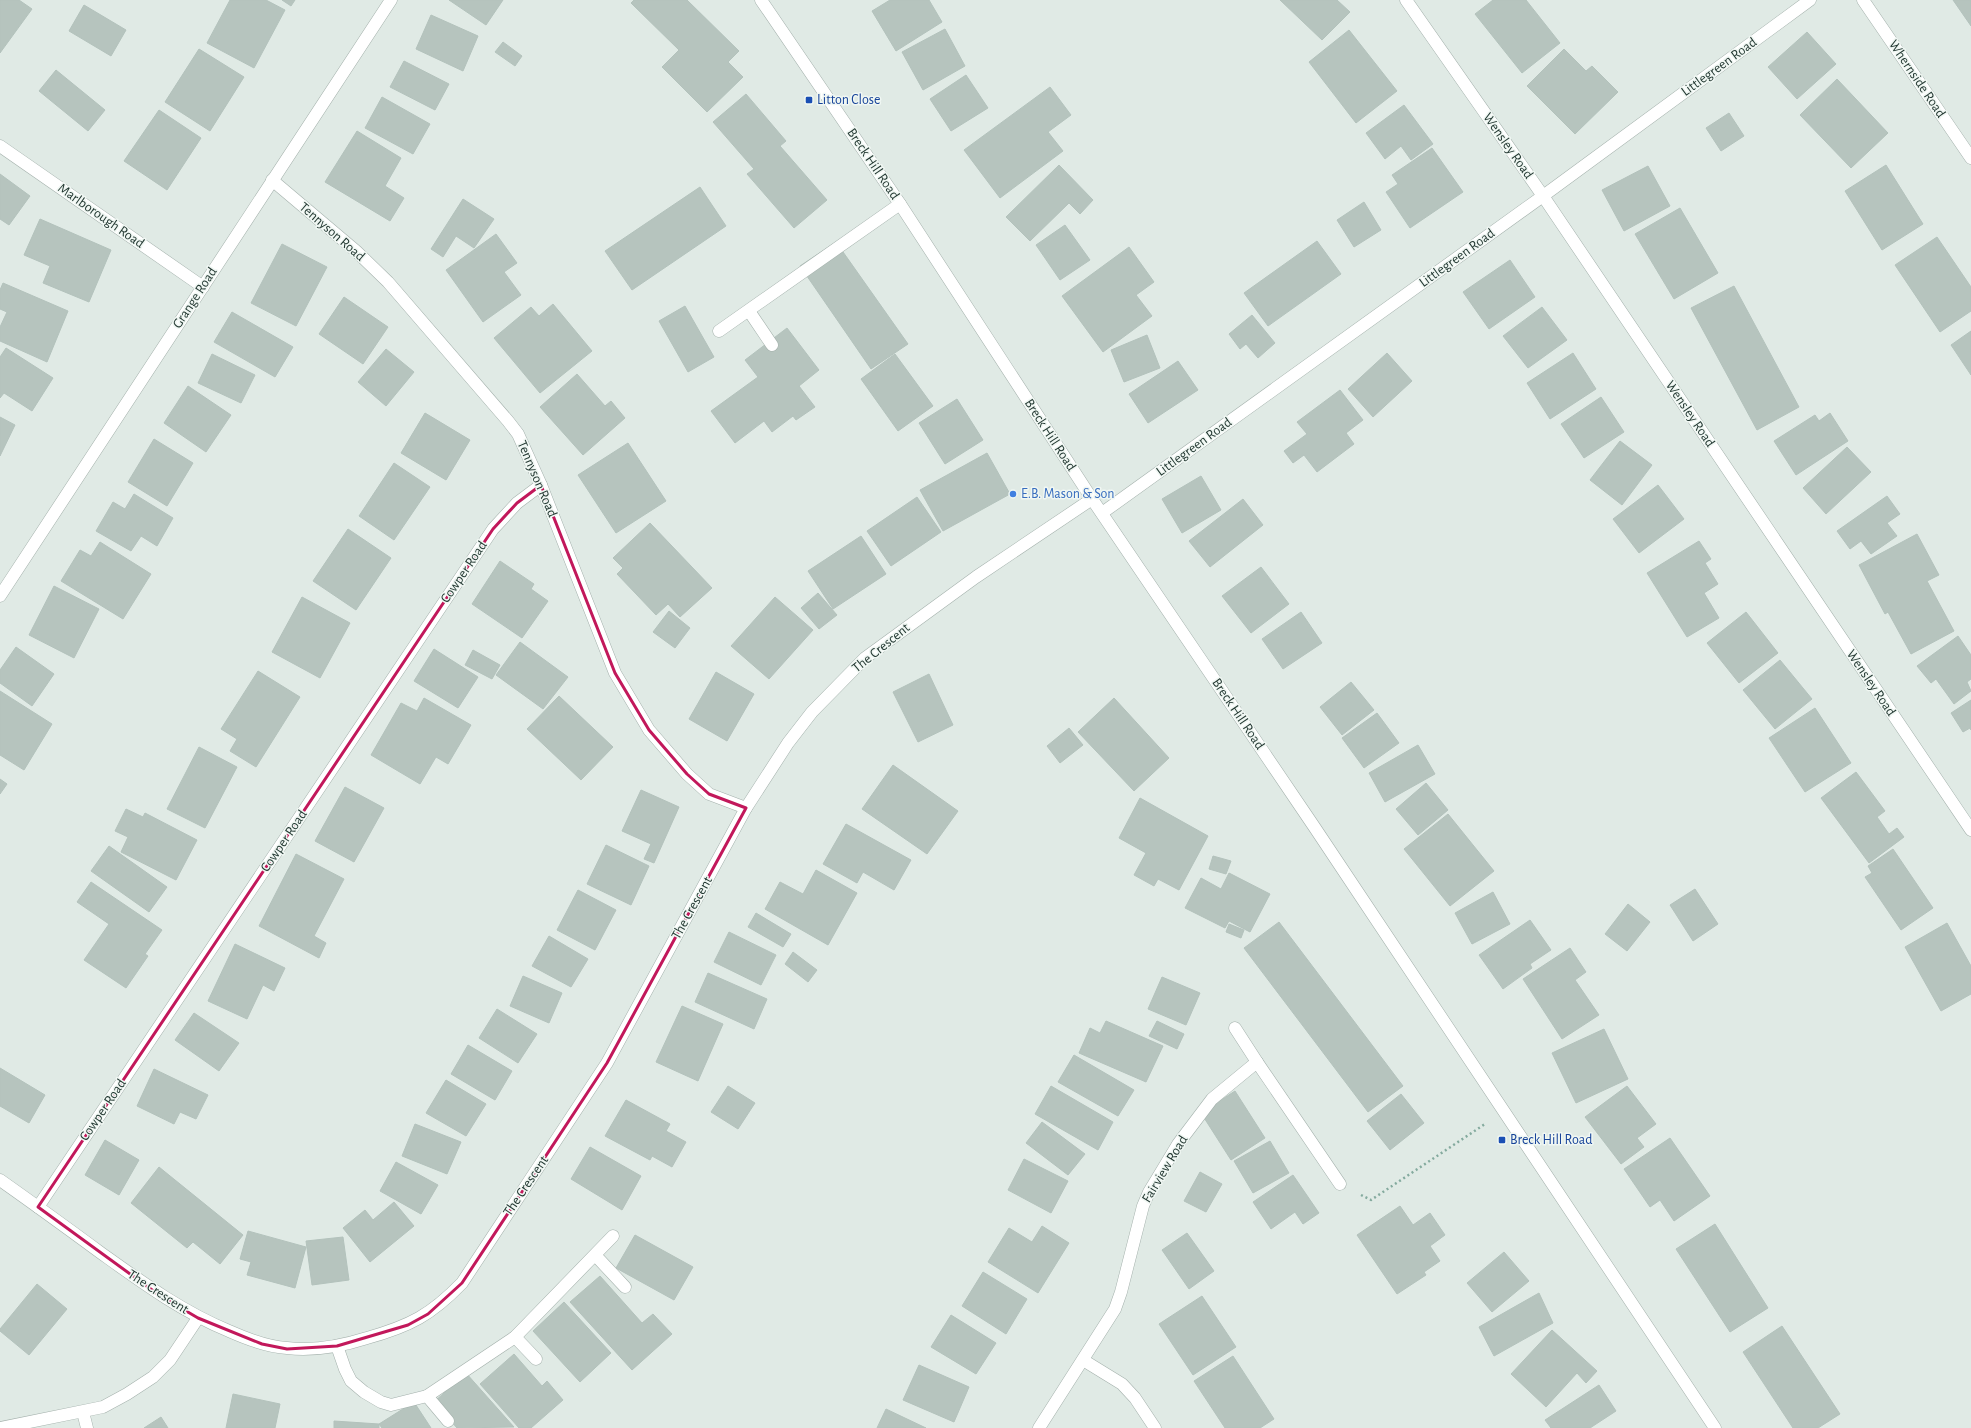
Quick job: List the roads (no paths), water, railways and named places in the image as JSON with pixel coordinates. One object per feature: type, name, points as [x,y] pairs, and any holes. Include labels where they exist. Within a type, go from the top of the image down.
[{"type":"street","name":"Grange Road","points":[[0,596],[391,0]]},
{"type":"street","name":"Breck Hill Road","points":[[761,0],[900,204],[1092,499],[1504,1111],[1715,1428]]},
{"type":"street","name":"Wensley Road","points":[[1406,0],[1543,196],[1971,830]]},
{"type":"street","name":"Littlegreen Road","points":[[1102,513],[1543,196],[1810,0]]},
{"type":"street","name":"Whernside Road","points":[[1863,0],[1971,158]]},
{"type":"street","name":"Marlborough Road","points":[[0,146],[203,287]]},
{"type":"street","name":"Tennyson Road","points":[[272,180],[356,251],[388,282],[518,434],[541,485],[615,673],[649,730],[687,774],[709,794],[746,808]]},
{"type":"street","points":[[719,331],[900,204]]},
{"type":"street","points":[[749,311],[772,345]]},
{"type":"street","name":"Cowper Road","points":[[38,1207],[493,529],[517,503],[541,485]]},
{"type":"street","name":"The Crescent","points":[[0,1180],[159,1295],[198,1318],[262,1344],[287,1348],[337,1346],[408,1325],[428,1314],[462,1283],[607,1063],[746,808],[788,743],[812,712],[865,658],[976,577],[1092,499]]},
{"type":"street","points":[[1235,1028],[1340,1184]]},
{"type":"street","name":"Fairview Road","points":[[1039,1428],[1115,1309],[1138,1223],[1149,1192],[1178,1144],[1212,1100],[1257,1062]]},
{"type":"street","points":[[337,1346],[345,1369],[351,1380],[364,1392],[381,1402],[391,1405],[427,1396],[515,1337],[596,1256],[613,1236]]},
{"type":"street","points":[[596,1256],[625,1287]]},
{"type":"street","points":[[0,1428],[103,1407],[127,1394],[153,1376],[170,1360],[198,1318]]},
{"type":"street","points":[[515,1337],[536,1359]]},
{"type":"street","points":[[1083,1360],[1122,1384],[1135,1398],[1156,1428]]},
{"type":"street","points":[[427,1396],[448,1421]]},
{"type":"street","points":[[83,1412],[87,1428]]},
{"type":"place","name":"Litton Close","points":[[809,100]]},
{"type":"place","name":"E.B. Mason & Son","points":[[1013,494]]},
{"type":"place","name":"Breck Hill Road","points":[[1502,1140]]}]
